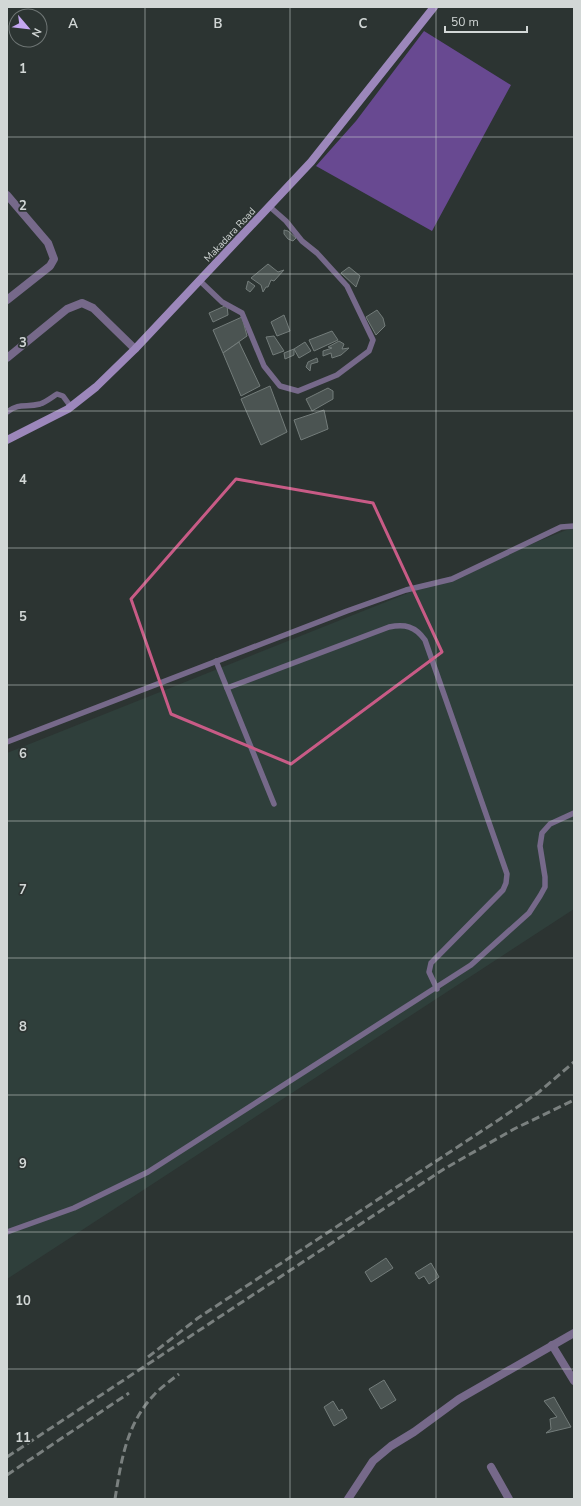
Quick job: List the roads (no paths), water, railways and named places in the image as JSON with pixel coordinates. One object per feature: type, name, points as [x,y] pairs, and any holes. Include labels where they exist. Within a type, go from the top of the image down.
[{"type":"main road","name":"Makadara Road","points":[[7,440],[71,407],[96,387],[135,349],[311,162],[434,7]]},
{"type":"street","points":[[7,195],[48,243],[54,259],[50,266],[7,300]]},
{"type":"street","points":[[7,358],[68,309],[82,304],[93,308],[135,349]]},
{"type":"street","points":[[348,1499],[373,1461],[391,1446],[414,1432],[459,1399],[574,1333]]},
{"type":"street","points":[[552,1345],[574,1380]]},
{"type":"street","points":[[491,1467],[509,1499]]},
{"type":"lane","points":[[200,281],[222,302],[242,313],[264,366],[280,386],[298,391],[337,375],[370,351],[373,340],[348,286],[317,253],[302,241],[286,221],[270,207]]},
{"type":"lane","points":[[7,412],[19,405],[30,406],[42,403],[57,394],[63,396],[71,407]]},
{"type":"lane","points":[[7,742],[386,596],[452,579],[561,527],[574,526]]},
{"type":"lane","points":[[227,688],[389,627],[402,625],[412,627],[419,632],[425,640],[507,874],[506,883],[503,890],[431,963],[429,972],[437,988]]},
{"type":"lane","points":[[216,661],[274,804]]},
{"type":"lane","points":[[7,1232],[74,1208],[148,1172],[471,965],[529,913],[545,886],[540,846],[542,833],[550,824],[574,813]]},
{"type":"railway","points":[[148,1357],[198,1318],[539,1092],[574,1062]]},
{"type":"railway","points":[[7,1457],[444,1169],[514,1129],[574,1100]]},
{"type":"railway","points":[[115,1499],[126,1444],[137,1419],[144,1407],[156,1393],[179,1374]]},
{"type":"railway","points":[[7,1475],[129,1393]]}]
